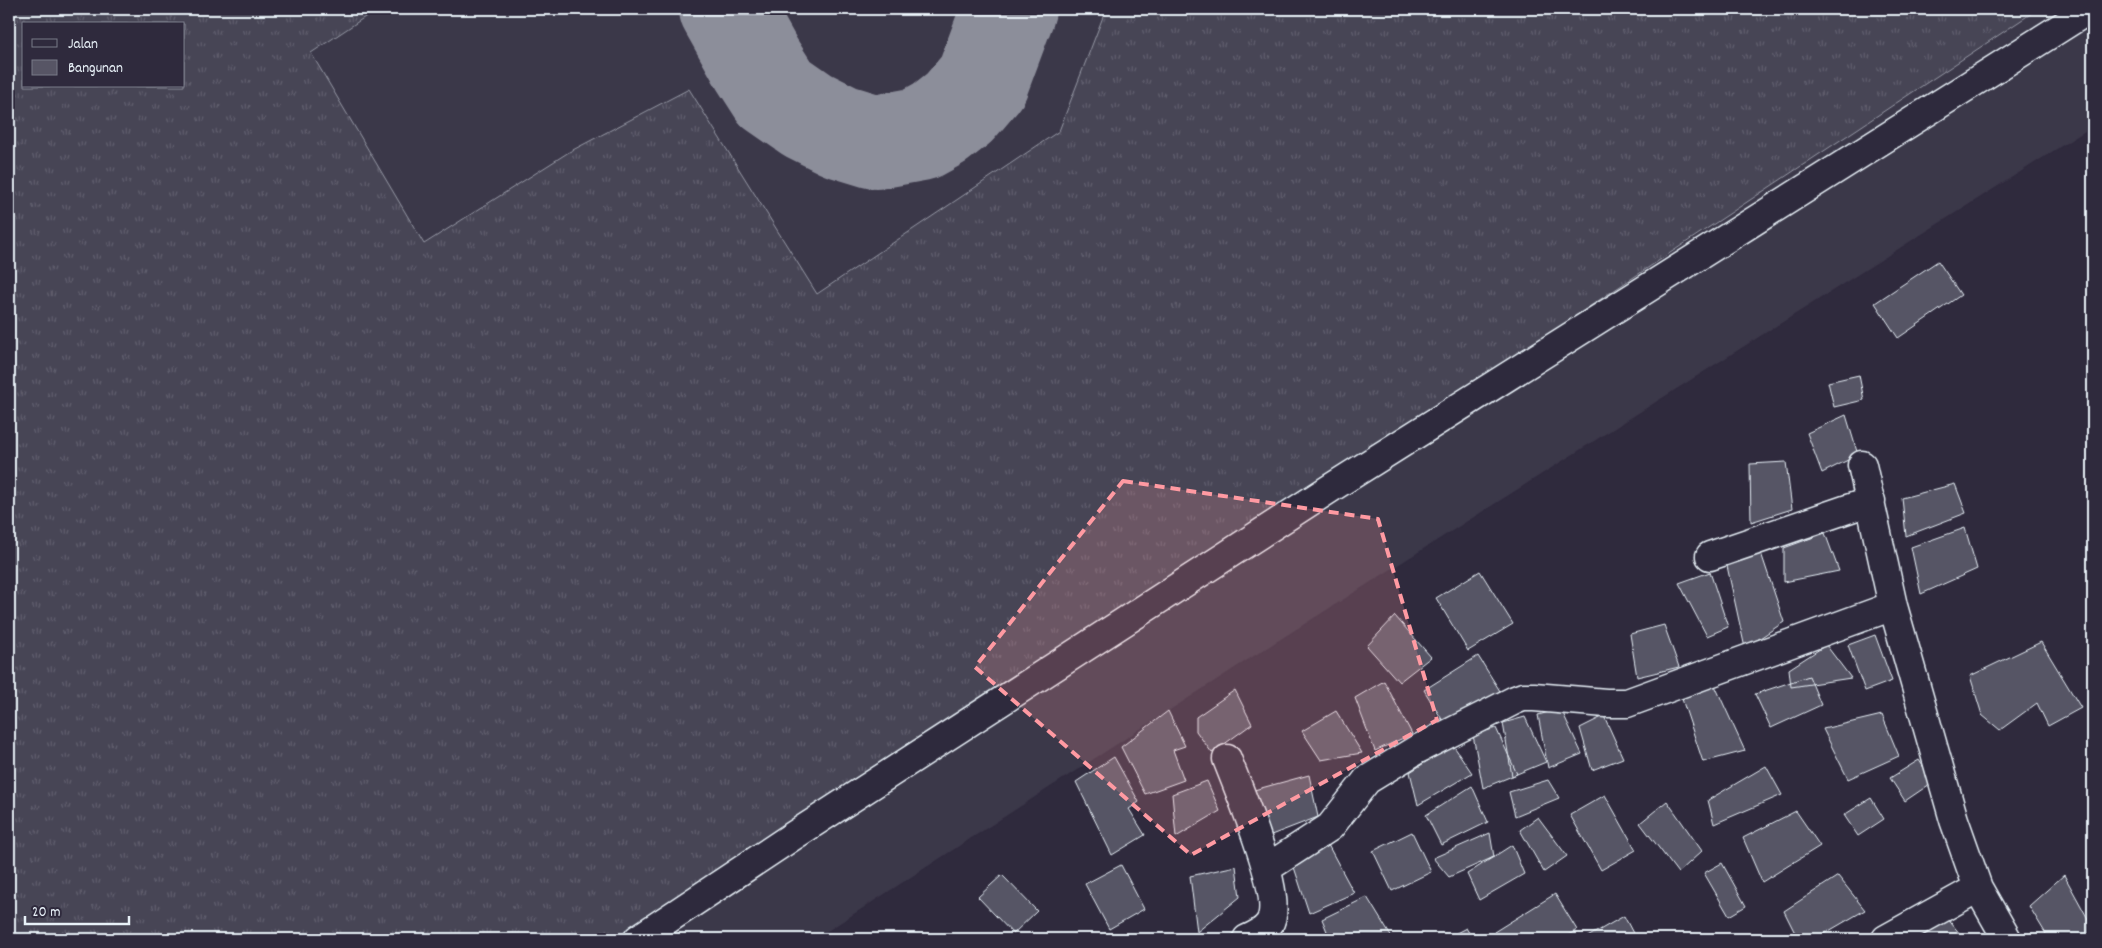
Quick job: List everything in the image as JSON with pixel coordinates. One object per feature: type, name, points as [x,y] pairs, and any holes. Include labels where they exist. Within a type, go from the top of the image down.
[{"type":"street","points":[[638,939],[793,836],[1343,481],[2090,9]]},
{"type":"street","points":[[1862,466],[1892,606],[1954,820],[1978,888],[2007,939]]},
{"type":"street","points":[[1710,556],[1871,501]]},
{"type":"street","points":[[1267,868],[1330,827],[1367,780],[1416,750],[1515,700],[1524,697],[1534,697],[1627,703],[1892,606]]},
{"type":"street","points":[[1227,759],[1267,868],[1273,911],[1269,924],[1247,939]]},
{"type":"street","points":[[1886,939],[1978,888]]},
{"type":"highlighted area","points":[[1123,481],[1378,519],[1437,720],[1191,855],[975,667]]},
{"type":"shaded area","points":[[9,9],[2093,9],[2093,126],[1241,664],[815,939],[9,939]]},
{"type":"green space","points":[[9,9],[377,9],[311,53],[424,244],[569,152],[689,89],[817,294],[1059,131],[1106,9],[2038,9],[838,805],[630,939],[9,939]]},
{"type":"building","points":[[1938,261],[1961,295],[1898,338],[1875,303]]},
{"type":"building","points":[[1859,375],[1864,400],[1834,407],[1828,382]]},
{"type":"building","points":[[1846,415],[1858,455],[1822,473],[1807,433]]},
{"type":"building","points":[[1786,462],[1792,509],[1751,522],[1750,464]]},
{"type":"building","points":[[1955,484],[1966,513],[1906,536],[1902,498]]},
{"type":"building","points":[[1965,528],[1977,569],[1921,594],[1911,547]]},
{"type":"building","points":[[1825,533],[1839,571],[1784,582],[1784,548]]},
{"type":"building","points":[[1759,547],[1784,622],[1745,648],[1727,566]]},
{"type":"building","points":[[1480,571],[1513,624],[1468,651],[1436,598]]},
{"type":"building","points":[[1710,572],[1728,627],[1707,636],[1679,583]]},
{"type":"building","points":[[1395,616],[1431,657],[1399,682],[1367,646]]},
{"type":"building","points":[[1664,625],[1679,667],[1637,677],[1630,634]]},
{"type":"building","points":[[1875,635],[1892,681],[1865,691],[1848,645]]},
{"type":"building","points":[[2041,642],[2081,708],[2048,726],[2037,703],[2000,730],[1982,715],[1970,676]]},
{"type":"building","points":[[1826,645],[1851,678],[1791,687],[1789,669]]},
{"type":"building","points":[[1478,656],[1500,691],[1446,726],[1424,690]]},
{"type":"building","points":[[1809,676],[1821,705],[1771,728],[1755,694]]},
{"type":"building","points":[[1712,679],[1745,751],[1703,762],[1681,696]]},
{"type":"building","points":[[1384,681],[1412,734],[1375,751],[1355,698]]},
{"type":"building","points":[[1235,690],[1252,724],[1212,753],[1196,731],[1196,717]]},
{"type":"building","points":[[1561,709],[1582,754],[1548,768],[1538,715]]},
{"type":"building","points":[[1168,711],[1185,746],[1173,750],[1184,780],[1145,794],[1121,747]]},
{"type":"building","points":[[1336,711],[1362,753],[1321,760],[1302,731]]},
{"type":"building","points":[[1882,715],[1899,756],[1848,779],[1823,729]]},
{"type":"building","points":[[1604,716],[1623,758],[1592,770],[1580,728]]},
{"type":"building","points":[[1525,717],[1546,762],[1512,776],[1503,723]]},
{"type":"building","points":[[1496,728],[1517,774],[1483,788],[1473,735]]},
{"type":"building","points":[[1453,745],[1472,773],[1418,805],[1410,772]]},
{"type":"building","points":[[1114,757],[1139,802],[1129,809],[1145,835],[1112,855],[1076,782]]},
{"type":"building","points":[[1919,760],[1933,782],[1905,801],[1890,778]]},
{"type":"building","points":[[1766,766],[1782,795],[1714,824],[1708,800]]},
{"type":"building","points":[[1309,775],[1318,817],[1266,837],[1254,790]]},
{"type":"building","points":[[1548,780],[1559,798],[1515,816],[1509,792]]},
{"type":"building","points":[[1207,781],[1220,811],[1176,837],[1172,794]]},
{"type":"building","points":[[1472,786],[1488,822],[1441,845],[1426,815]]},
{"type":"building","points":[[1605,795],[1636,850],[1601,870],[1570,815]]},
{"type":"building","points":[[1871,798],[1884,819],[1858,836],[1844,815]]},
{"type":"building","points":[[1667,801],[1702,851],[1678,873],[1640,823]]},
{"type":"building","points":[[1796,811],[1820,846],[1762,882],[1743,838]]},
{"type":"building","points":[[1538,817],[1567,856],[1544,872],[1520,830]]},
{"type":"building","points":[[1412,832],[1431,872],[1392,891],[1373,851]]},
{"type":"building","points":[[1490,833],[1494,857],[1449,877],[1433,858]]},
{"type":"building","points":[[1327,843],[1354,893],[1309,913],[1291,858]]},
{"type":"building","points":[[1512,845],[1524,874],[1479,900],[1467,874]]},
{"type":"building","points":[[1722,863],[1746,906],[1729,916],[1704,873]]},
{"type":"building","points":[[1121,865],[1144,909],[1109,929],[1085,884]]},
{"type":"building","points":[[1236,866],[1240,897],[1197,932],[1190,876]]},
{"type":"building","points":[[1002,875],[1037,911],[1013,934],[978,897]]},
{"type":"building","points":[[2064,875],[2093,928],[2093,939],[2049,939],[2029,906]]},
{"type":"building","points":[[1838,876],[1865,910],[1815,939],[1798,939],[1784,911]]},
{"type":"building","points":[[1555,894],[1577,930],[1561,939],[1498,939],[1494,932]]},
{"type":"building","points":[[1367,897],[1392,938],[1330,939],[1322,919]]},
{"type":"building","points":[[1943,913],[1964,939],[1911,939]]},
{"type":"building","points":[[1624,916],[1636,939],[1584,939]]},
{"type":"building","points":[[1466,928],[1473,939],[1445,939]]},
{"type":"taxiway","points":[[726,9],[775,92],[808,115],[840,131],[876,142],[920,134],[940,123],[959,108],[982,81],[1009,9]]}]
